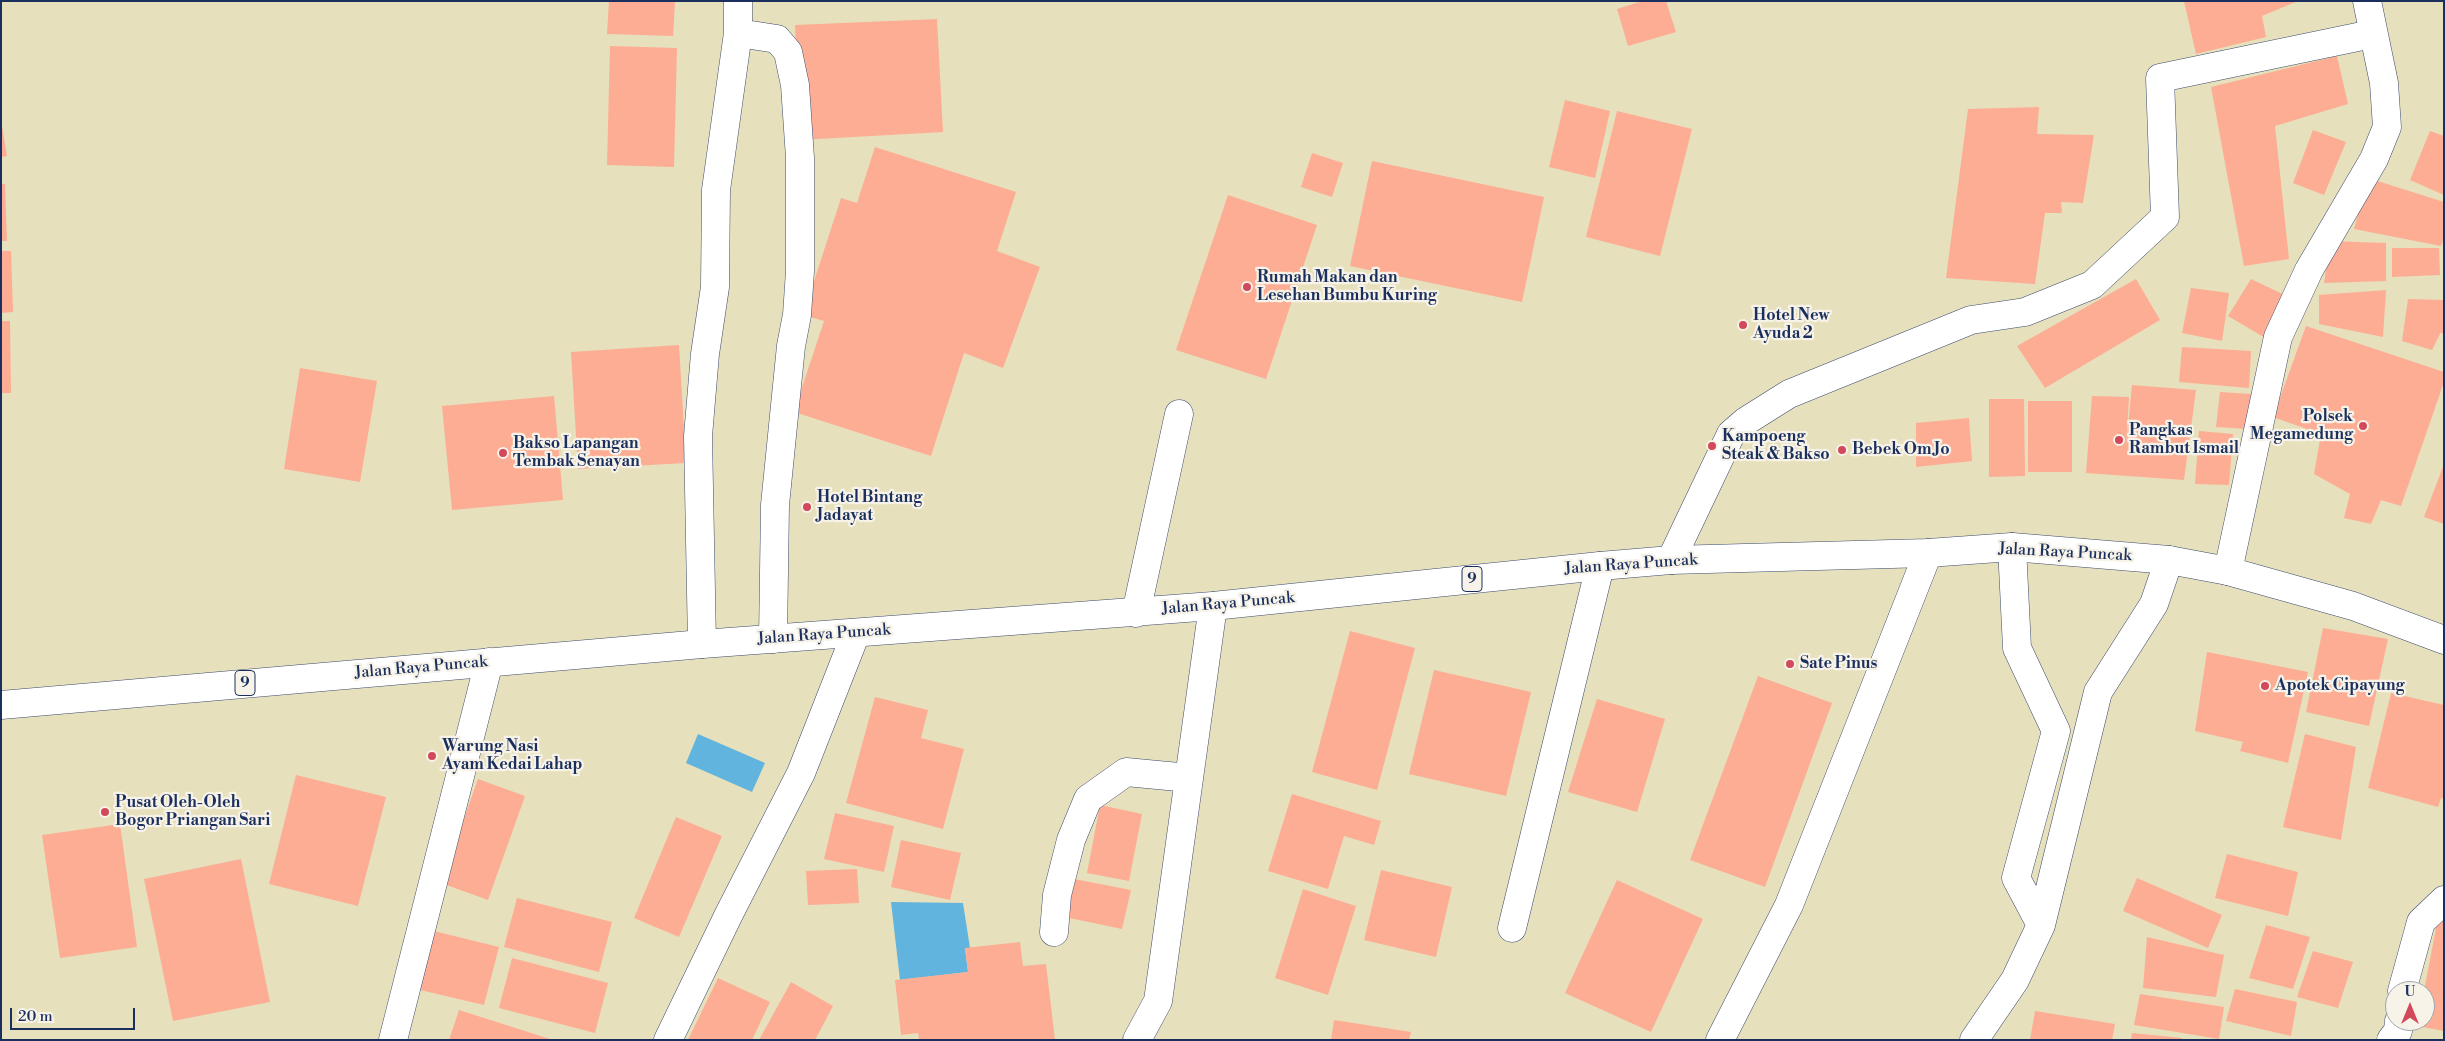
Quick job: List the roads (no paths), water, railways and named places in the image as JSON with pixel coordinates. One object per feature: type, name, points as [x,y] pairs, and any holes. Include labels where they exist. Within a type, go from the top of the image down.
[{"type":"main road","points":[[702,644],[698,436],[705,354],[715,287],[716,190],[738,33],[738,1]]},
{"type":"main road","points":[[2228,571],[2278,337],[2309,270],[2374,159],[2387,127],[2384,82],[2372,34],[2367,1]]},
{"type":"main road","points":[[738,33],[777,39],[788,52],[795,85],[799,148],[800,271],[798,314],[791,346],[776,505],[773,640]]},
{"type":"main road","points":[[1671,560],[1731,434],[1746,421],[1789,394],[1971,320],[2025,312],[2092,285],[2165,218],[2160,78],[2372,34]]},
{"type":"main road","points":[[1136,613],[1179,414]]},
{"type":"main road","points":[[2012,547],[2017,648],[2056,731],[2016,878],[2041,925]]},
{"type":"main road","name":"Jalan Raya Puncak","points":[[1,705],[702,644],[1136,613],[1671,560],[1928,553],[2012,547],[2169,560],[2228,571],[2353,606],[2444,640]]},
{"type":"main road","points":[[1720,1040],[1789,904],[1928,553]]},
{"type":"main road","points":[[1974,1040],[2015,980],[2041,925],[2098,692],[2154,604],[2169,560]]},
{"type":"main road","points":[[1512,928],[1600,566]]},
{"type":"main road","points":[[1137,1040],[1158,1001],[1212,606]]},
{"type":"main road","points":[[668,1040],[729,914],[801,773],[856,633]]},
{"type":"main road","points":[[393,1040],[489,662]]},
{"type":"main road","points":[[1054,932],[1057,895],[1071,840],[1088,798],[1126,772],[1189,778]]},
{"type":"main road","points":[[2405,981],[2421,922],[2444,900]]},
{"type":"water","points":[[698,734],[765,763],[752,792],[686,763]]},
{"type":"water","points":[[891,902],[963,903],[970,948],[965,948],[968,972],[900,980]]},
{"type":"place","name":"Rumah Makan dan Lesehan Bumbu Kuring","points":[[1247,287]]},
{"type":"place","name":"Hotel New Ayuda 2","points":[[1743,325]]},
{"type":"place","name":"Polsek Megamedung","points":[[2363,426]]},
{"type":"place","name":"Pangkas Rambut Ismail","points":[[2119,440]]},
{"type":"place","name":"Kampoeng Steak & Bakso","points":[[1712,446]]},
{"type":"place","name":"Bebek Om Jo","points":[[1842,450]]},
{"type":"place","name":"Bakso Lapangan Tembak Senayan","points":[[503,453]]},
{"type":"place","name":"Hotel Bintang Jadayat","points":[[807,507]]},
{"type":"place","name":"Sate Pinus","points":[[1790,664]]},
{"type":"place","name":"Apotek Cipayung","points":[[2265,686]]},
{"type":"place","name":"Warung Nasi Ayam Kedai Lahap","points":[[432,756]]},
{"type":"place","name":"Pusat Oleh-Oleh Bogor Priangan Sari","points":[[105,812]]}]
